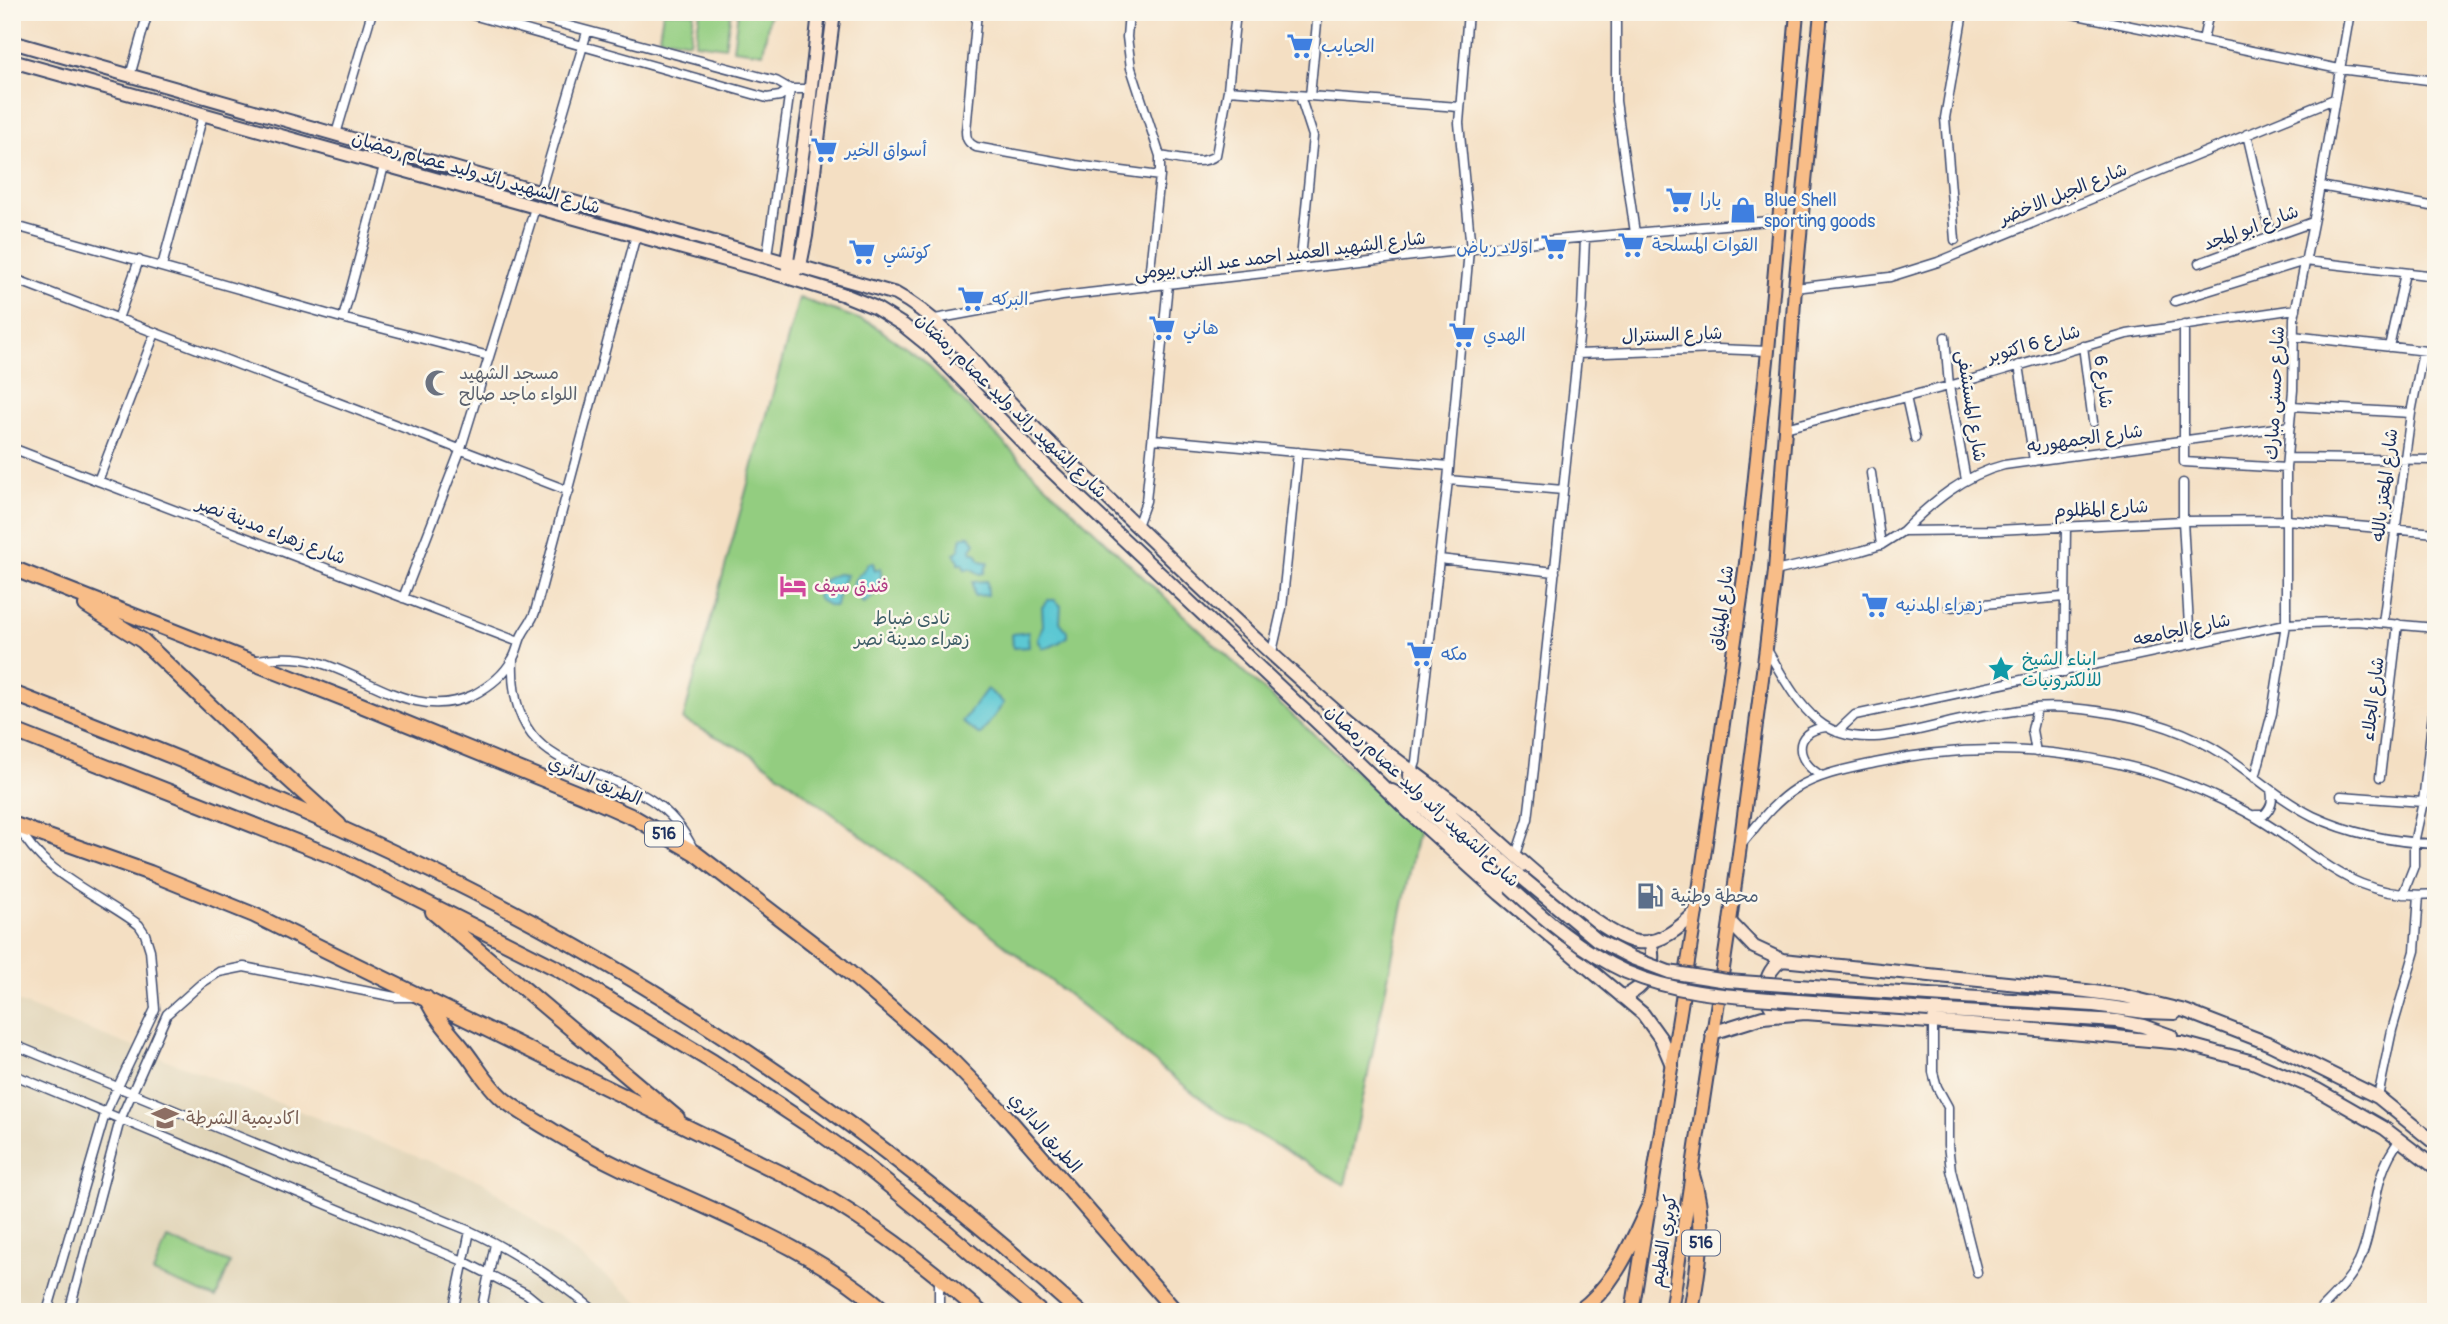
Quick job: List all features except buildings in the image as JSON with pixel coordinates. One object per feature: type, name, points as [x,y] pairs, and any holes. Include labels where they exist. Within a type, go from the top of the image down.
[{"type":"highway","name":"الطريق الدائري","points":[[12,568],[592,799],[635,818],[695,853],[837,962],[952,1061],[1004,1114],[1176,1312]]},
{"type":"highway","points":[[53,584],[143,641],[345,831]]},
{"type":"highway","points":[[12,693],[172,754],[345,831],[461,885],[574,945],[711,1027],[800,1087],[886,1151],[1080,1312]]},
{"type":"highway","points":[[12,730],[337,858],[558,969],[763,1094],[862,1163],[1040,1312]]},
{"type":"highway","points":[[15,825],[150,873],[254,915],[829,1198],[905,1251],[980,1312]]},
{"type":"highway","points":[[407,892],[485,954],[689,1129]]},
{"type":"highway","points":[[425,998],[484,1079],[513,1107],[583,1150],[714,1211],[831,1270],[866,1294],[886,1312]]},
{"type":"highway","name":"516","points":[[1692,1175],[1702,1226],[1692,1312]]},
{"type":"highway","points":[[1578,1312],[1591,1302],[1614,1276],[1650,1205]]},
{"type":"highway","name":"516","points":[[1147,1277],[1183,1312]]},
{"type":"main road","name":"شارع الميثاق","points":[[1650,1205],[1742,599],[1768,351],[1797,12]]},
{"type":"main road","points":[[1692,1175],[1741,844],[1775,571],[1795,288],[1821,12]]},
{"type":"main road","name":"كوبري الفطيم","points":[[1671,1312],[1692,1175]]},
{"type":"main road","name":"كوبري الفطيم","points":[[1632,1312],[1650,1205]]},
{"type":"street","points":[[130,76],[148,12]]},
{"type":"street","points":[[337,134],[372,12]]},
{"type":"street","points":[[462,12],[767,98],[780,96],[790,89]]},
{"type":"street","points":[[517,12],[776,81],[790,89],[811,89]]},
{"type":"street","points":[[790,278],[787,262],[819,12]]},
{"type":"street","points":[[790,278],[800,266],[823,116],[834,12]]},
{"type":"street","points":[[977,12],[965,131],[970,144],[1076,165],[1160,176]]},
{"type":"street","points":[[1129,12],[1127,37],[1131,68],[1160,156],[1148,287]]},
{"type":"street","points":[[1160,156],[1203,161],[1216,155],[1228,90],[1236,12]]},
{"type":"street","points":[[1310,96],[1318,12]]},
{"type":"street","points":[[1413,771],[1448,480],[1470,250],[1459,107],[1468,12]]},
{"type":"street","points":[[1616,12],[1616,101],[1635,233]]},
{"type":"street","points":[[1955,240],[1945,118],[1963,12]]},
{"type":"street","points":[[2063,12],[2339,69],[2436,80]]},
{"type":"street","points":[[2203,40],[2209,12]]},
{"type":"street","name":"شارع حسنى مبارك","points":[[2255,778],[2272,713],[2286,624],[2286,468],[2292,406],[2292,337],[2350,12]]},
{"type":"street","points":[[2429,12],[2436,14]]},
{"type":"street","points":[[540,191],[587,32]]},
{"type":"street","name":"شارع الشهيد رائد وليد عصام رمضان","points":[[12,42],[881,288],[910,301],[934,319],[1014,407],[1137,526],[1341,716],[1476,821],[1605,927],[1630,940],[1650,941]]},
{"type":"street","name":"شارع الشهيد رائد وليد عصام رمضان","points":[[12,61],[790,278],[858,300],[888,316],[916,335],[1041,461],[1385,788],[1500,894],[1643,1014],[1656,1030],[1672,1067]]},
{"type":"street","points":[[767,256],[790,89]]},
{"type":"street","points":[[1228,90],[1459,107]]},
{"type":"street","points":[[1300,96],[1313,136],[1300,269]]},
{"type":"street","name":"شارع الجبل الاخضر","points":[[1795,288],[1906,273],[2334,99]]},
{"type":"street","points":[[808,114],[823,116]]},
{"type":"street","points":[[162,266],[203,115]]},
{"type":"street","points":[[2247,134],[2271,237]]},
{"type":"street","points":[[343,318],[384,166]]},
{"type":"street","points":[[2320,186],[2436,206]]},
{"type":"street","points":[[403,598],[460,451],[535,208]]},
{"type":"street","name":"شارع الشهيد العميد احمد عبد النبى بيومى","points":[[934,319],[1062,296],[1470,250],[1780,220]]},
{"type":"street","name":"شارع ابو المجد","points":[[2199,263],[2313,222]]},
{"type":"street","points":[[12,225],[489,356]]},
{"type":"street","points":[[250,661],[289,658],[315,662],[404,699],[436,704],[457,701],[478,692],[498,678],[513,659],[535,612],[636,235]]},
{"type":"street","points":[[1516,855],[1528,819],[1582,309],[1585,239]]},
{"type":"street","points":[[118,319],[139,260]]},
{"type":"street","points":[[2175,301],[2305,261],[2436,275]]},
{"type":"street","points":[[2389,347],[2405,273]]},
{"type":"street","points":[[12,278],[569,491]]},
{"type":"street","points":[[1137,526],[1145,507],[1168,284]]},
{"type":"street","name":"شارع 6 اكتوبر","points":[[1785,428],[1949,386],[2127,334],[2296,309]]},
{"type":"street","points":[[916,335],[934,319]]},
{"type":"street","points":[[2184,325],[2184,462],[2286,468]]},
{"type":"street","points":[[98,481],[155,332]]},
{"type":"street","name":"شارع المستشفى","points":[[1945,337],[1949,386],[1966,480]]},
{"type":"street","points":[[2292,337],[2436,352]]},
{"type":"street","name":"شارع 6","points":[[2083,346],[2093,422]]},
{"type":"street","name":"شارع السنترال","points":[[1577,354],[1718,349],[1768,351]]},
{"type":"street","name":"شارع المعتز بالله","points":[[2383,623],[2411,413],[2424,351]]},
{"type":"street","points":[[2019,365],[2034,461]]},
{"type":"street","points":[[1906,397],[1915,438]]},
{"type":"street","points":[[2292,406],[2411,413]]},
{"type":"street","name":"شارع الجمهوريه","points":[[1903,531],[1935,501],[1984,470],[2290,426]]},
{"type":"street","points":[[1153,439],[1449,466]]},
{"type":"street","name":"شارع زهراء مدينة نصر","points":[[12,449],[519,642]]},
{"type":"street","points":[[1272,652],[1282,608],[1298,452]]},
{"type":"street","points":[[2287,458],[2436,460]]},
{"type":"street","points":[[1871,473],[1881,545]]},
{"type":"street","points":[[1448,480],[1563,490]]},
{"type":"street","points":[[2183,484],[2182,521],[2190,644]]},
{"type":"street","name":"شارع المظلوم","points":[[1903,531],[2287,520],[2436,533]]},
{"type":"street","points":[[2064,673],[2066,527]]},
{"type":"street","points":[[1775,571],[1881,545],[1903,531]]},
{"type":"street","points":[[1439,559],[1555,572]]},
{"type":"street","points":[[1949,607],[2064,597]]},
{"type":"street","points":[[1225,635],[1237,620]]},
{"type":"street","name":"شارع الجامعه","points":[[1837,732],[1855,715],[2286,624],[2356,621],[2436,628]]},
{"type":"street","name":"شارع الجلاء","points":[[2380,777],[2398,624]]},
{"type":"street","points":[[1766,648],[1802,705],[1826,727],[1837,732],[1858,737],[1894,734],[2038,708],[2095,710],[2153,723],[2208,745],[2300,809],[2333,824],[2364,834],[2436,844]]},
{"type":"street","points":[[513,659],[516,705],[524,724],[536,740],[560,759],[650,797],[679,825],[695,853]]},
{"type":"street","points":[[2403,894],[2414,866],[2414,843],[2423,802],[2436,687]]},
{"type":"street","points":[[2036,752],[2032,730],[2038,708]]},
{"type":"street","points":[[1822,776],[1806,765],[1801,757],[1801,748],[1803,739],[1809,732],[1826,727]]},
{"type":"street","points":[[1741,844],[1779,800],[1822,776],[1931,754],[2036,752],[2092,758],[2134,767],[2198,790],[2252,816],[2340,875],[2366,887],[2403,894],[2436,894]]},
{"type":"street","points":[[1401,762],[1425,793],[1597,940],[1632,958],[1669,972],[1727,981],[2094,1004],[2158,1013],[2185,1011]]},
{"type":"street","points":[[1385,788],[1423,808],[1574,942],[1625,971],[1659,984],[1692,992],[1931,1016]]},
{"type":"street","points":[[2252,816],[2264,815],[2270,809],[2273,800],[2271,790]]},
{"type":"street","points":[[2340,796],[2436,803]]},
{"type":"street","points":[[15,825],[46,863],[130,919],[145,934],[152,968],[155,1009],[104,1114],[47,1312]]},
{"type":"street","points":[[2378,1097],[2392,1030],[2415,951],[2419,895]]},
{"type":"street","points":[[1622,997],[1636,991],[1649,973],[1653,960],[1650,941],[1674,931],[1696,912]]},
{"type":"street","points":[[1730,922],[1754,947],[1782,960],[2086,991],[2124,996],[2185,1011],[2270,1044],[2378,1097],[2436,1143]]},
{"type":"street","points":[[1777,1014],[1767,1000],[1765,988],[1772,969],[1782,960]]},
{"type":"street","points":[[69,1312],[120,1120],[167,1014],[202,983],[225,969],[244,967],[403,998],[425,998]]},
{"type":"street","points":[[1712,1033],[1777,1014],[1805,1013],[2117,1021],[2157,1031],[2182,1043],[2231,1054],[2285,1075],[2336,1099],[2400,1140],[2436,1168]]},
{"type":"street","points":[[1931,1016],[1933,1072],[1937,1087],[1948,1107],[1949,1157],[1977,1272]]},
{"type":"street","points":[[12,1044],[470,1231],[565,1286],[596,1312]]},
{"type":"street","points":[[12,1074],[463,1261],[527,1294],[549,1312]]},
{"type":"street","points":[[2318,1312],[2344,1285],[2360,1260],[2382,1170],[2400,1140]]},
{"type":"street","points":[[453,1312],[470,1231]]},
{"type":"street","points":[[481,1312],[495,1244]]},
{"type":"street","points":[[939,1278],[939,1312]]},
{"type":"shaded area","name":"اكاديمية الشرطة","points":[[12,1000],[485,1183],[652,1312],[12,1312]]},
{"type":"green space","points":[[663,12],[694,12],[690,42],[659,37]]},
{"type":"green space","points":[[700,12],[731,12],[725,47],[695,43]]},
{"type":"green space","points":[[738,12],[770,12],[763,53],[733,49]]},
{"type":"green space","name":"نادى ضباط زهراء مدينة نصر","points":[[799,298],[870,323],[922,359],[1037,477],[1246,674],[1419,828],[1345,1185],[1218,1112],[937,892],[755,756],[683,720]]},
{"type":"green space","points":[[167,1238],[230,1263],[216,1298],[153,1273]]},
{"type":"water","points":[[970,535],[975,543],[971,549],[972,553],[976,553],[980,561],[988,562],[984,573],[980,574],[970,568],[965,570],[963,564],[958,564],[954,554],[959,550],[962,537]]},
{"type":"water","points":[[868,563],[873,563],[875,571],[880,568],[881,579],[872,597],[863,603],[851,590],[854,581]]},
{"type":"water","points":[[837,574],[847,575],[840,586],[836,606],[830,606],[818,599],[817,594],[819,586],[825,580]]},
{"type":"water","points":[[987,581],[988,595],[974,596],[973,582]]},
{"type":"water","points":[[1048,600],[1055,600],[1061,606],[1060,622],[1067,631],[1067,637],[1043,648],[1038,640],[1043,625],[1042,607]]},
{"type":"water","points":[[1028,632],[1029,647],[1013,648],[1012,634]]},
{"type":"water","points":[[987,689],[1004,703],[980,735],[962,722]]},
{"type":"place","name":"الحيايب","points":[[1300,46]]},
{"type":"place","name":"أسواق الخير","points":[[824,150]]},
{"type":"place","name":"يارا","points":[[1679,200]]},
{"type":"place","name":"Blue Shell sporting goods","points":[[1743,210]]},
{"type":"place","name":"القوات المسلحة","points":[[1631,245]]},
{"type":"place","name":"اولاد رياض","points":[[1554,247]]},
{"type":"place","name":"كوتشي","points":[[862,252]]},
{"type":"place","name":"البركه","points":[[971,299]]},
{"type":"place","name":"هاني","points":[[1162,328]]},
{"type":"place","name":"الهدي","points":[[1462,335]]},
{"type":"place","name":"مسجد الشهيد اللواء ماجد صالح","points":[[438,383]]},
{"type":"place","name":"فندق سيف","points":[[793,586]]},
{"type":"place","name":"زهراء المدنيه","points":[[1875,605]]},
{"type":"place","name":"مكه","points":[[1420,654]]},
{"type":"place","name":"ابناء الشيخ للالكترونيات","points":[[2001,669]]},
{"type":"place","name":"محطة وطنية","points":[[1650,896]]},
{"type":"place","name":"اكاديمية الشرطة","points":[[165,1118]]}]
